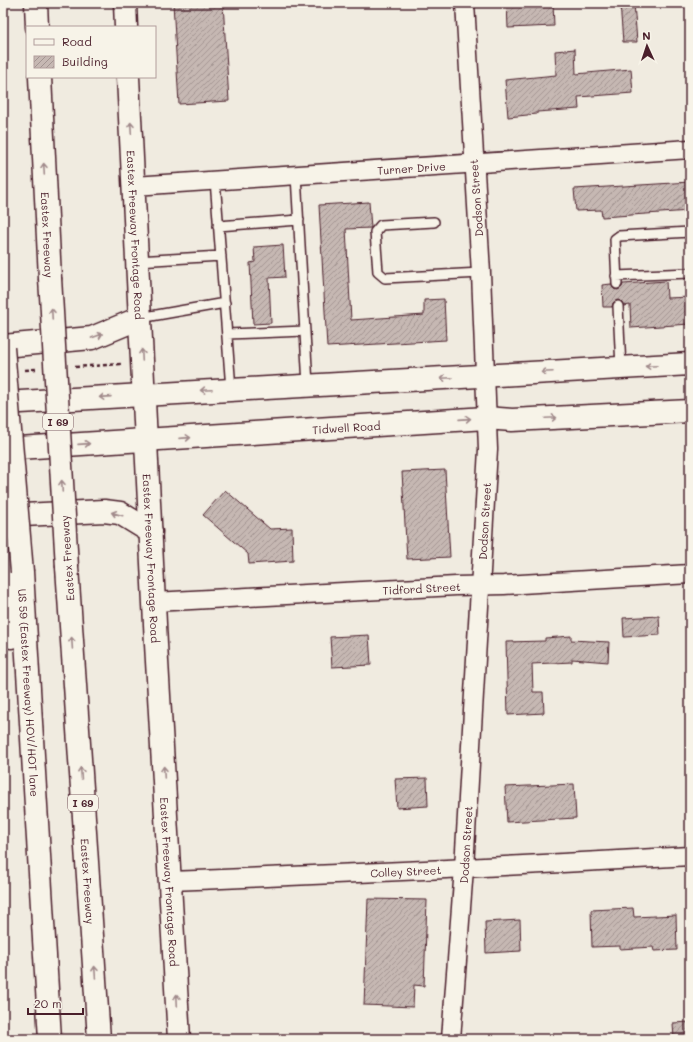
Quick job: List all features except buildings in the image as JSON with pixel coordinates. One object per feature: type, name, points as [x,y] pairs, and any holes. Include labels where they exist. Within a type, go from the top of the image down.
[{"type":"main road","points":[[36,3],[37,26]]},
{"type":"main road","points":[[125,3],[126,26]]},
{"type":"main road","name":"Eastex Freeway","points":[[40,78],[67,567],[99,1039]]},
{"type":"main road","name":"Eastex Freeway Frontage Road","points":[[128,78],[154,602],[179,1039]]},
{"type":"main road","points":[[3,347],[92,338],[140,318]]},
{"type":"main road","name":"US 59 (Eastex Freeway) HOV/HOT lane","points":[[3,347],[10,568],[45,955],[50,1039]]},
{"type":"main road","points":[[3,403],[690,364]]},
{"type":"main road","name":"Tidwell Road","points":[[3,449],[486,418],[512,420],[690,411]]},
{"type":"main road","points":[[3,516],[104,511],[120,513],[151,532]]},
{"type":"street","name":"Dodson Street","points":[[451,1039],[464,868],[488,450],[481,273],[465,3]]},
{"type":"street","name":"Turner Drive","points":[[134,186],[690,149]]},
{"type":"street","name":"Tidford Street","points":[[154,602],[690,574]]},
{"type":"street","name":"Colley Street","points":[[170,881],[690,856]]},
{"type":"lane","points":[[296,175],[308,385]]},
{"type":"lane","points":[[215,180],[232,389]]},
{"type":"lane","points":[[218,226],[299,220]]},
{"type":"lane","points":[[434,222],[381,225],[375,232],[378,272],[385,278],[481,273]]},
{"type":"lane","points":[[690,232],[619,236],[615,239],[617,280],[690,273]]},
{"type":"lane","points":[[137,261],[221,256]]},
{"type":"lane","points":[[140,318],[224,303]]},
{"type":"lane","points":[[618,306],[621,368]]},
{"type":"lane","points":[[227,334],[305,330]]}]
